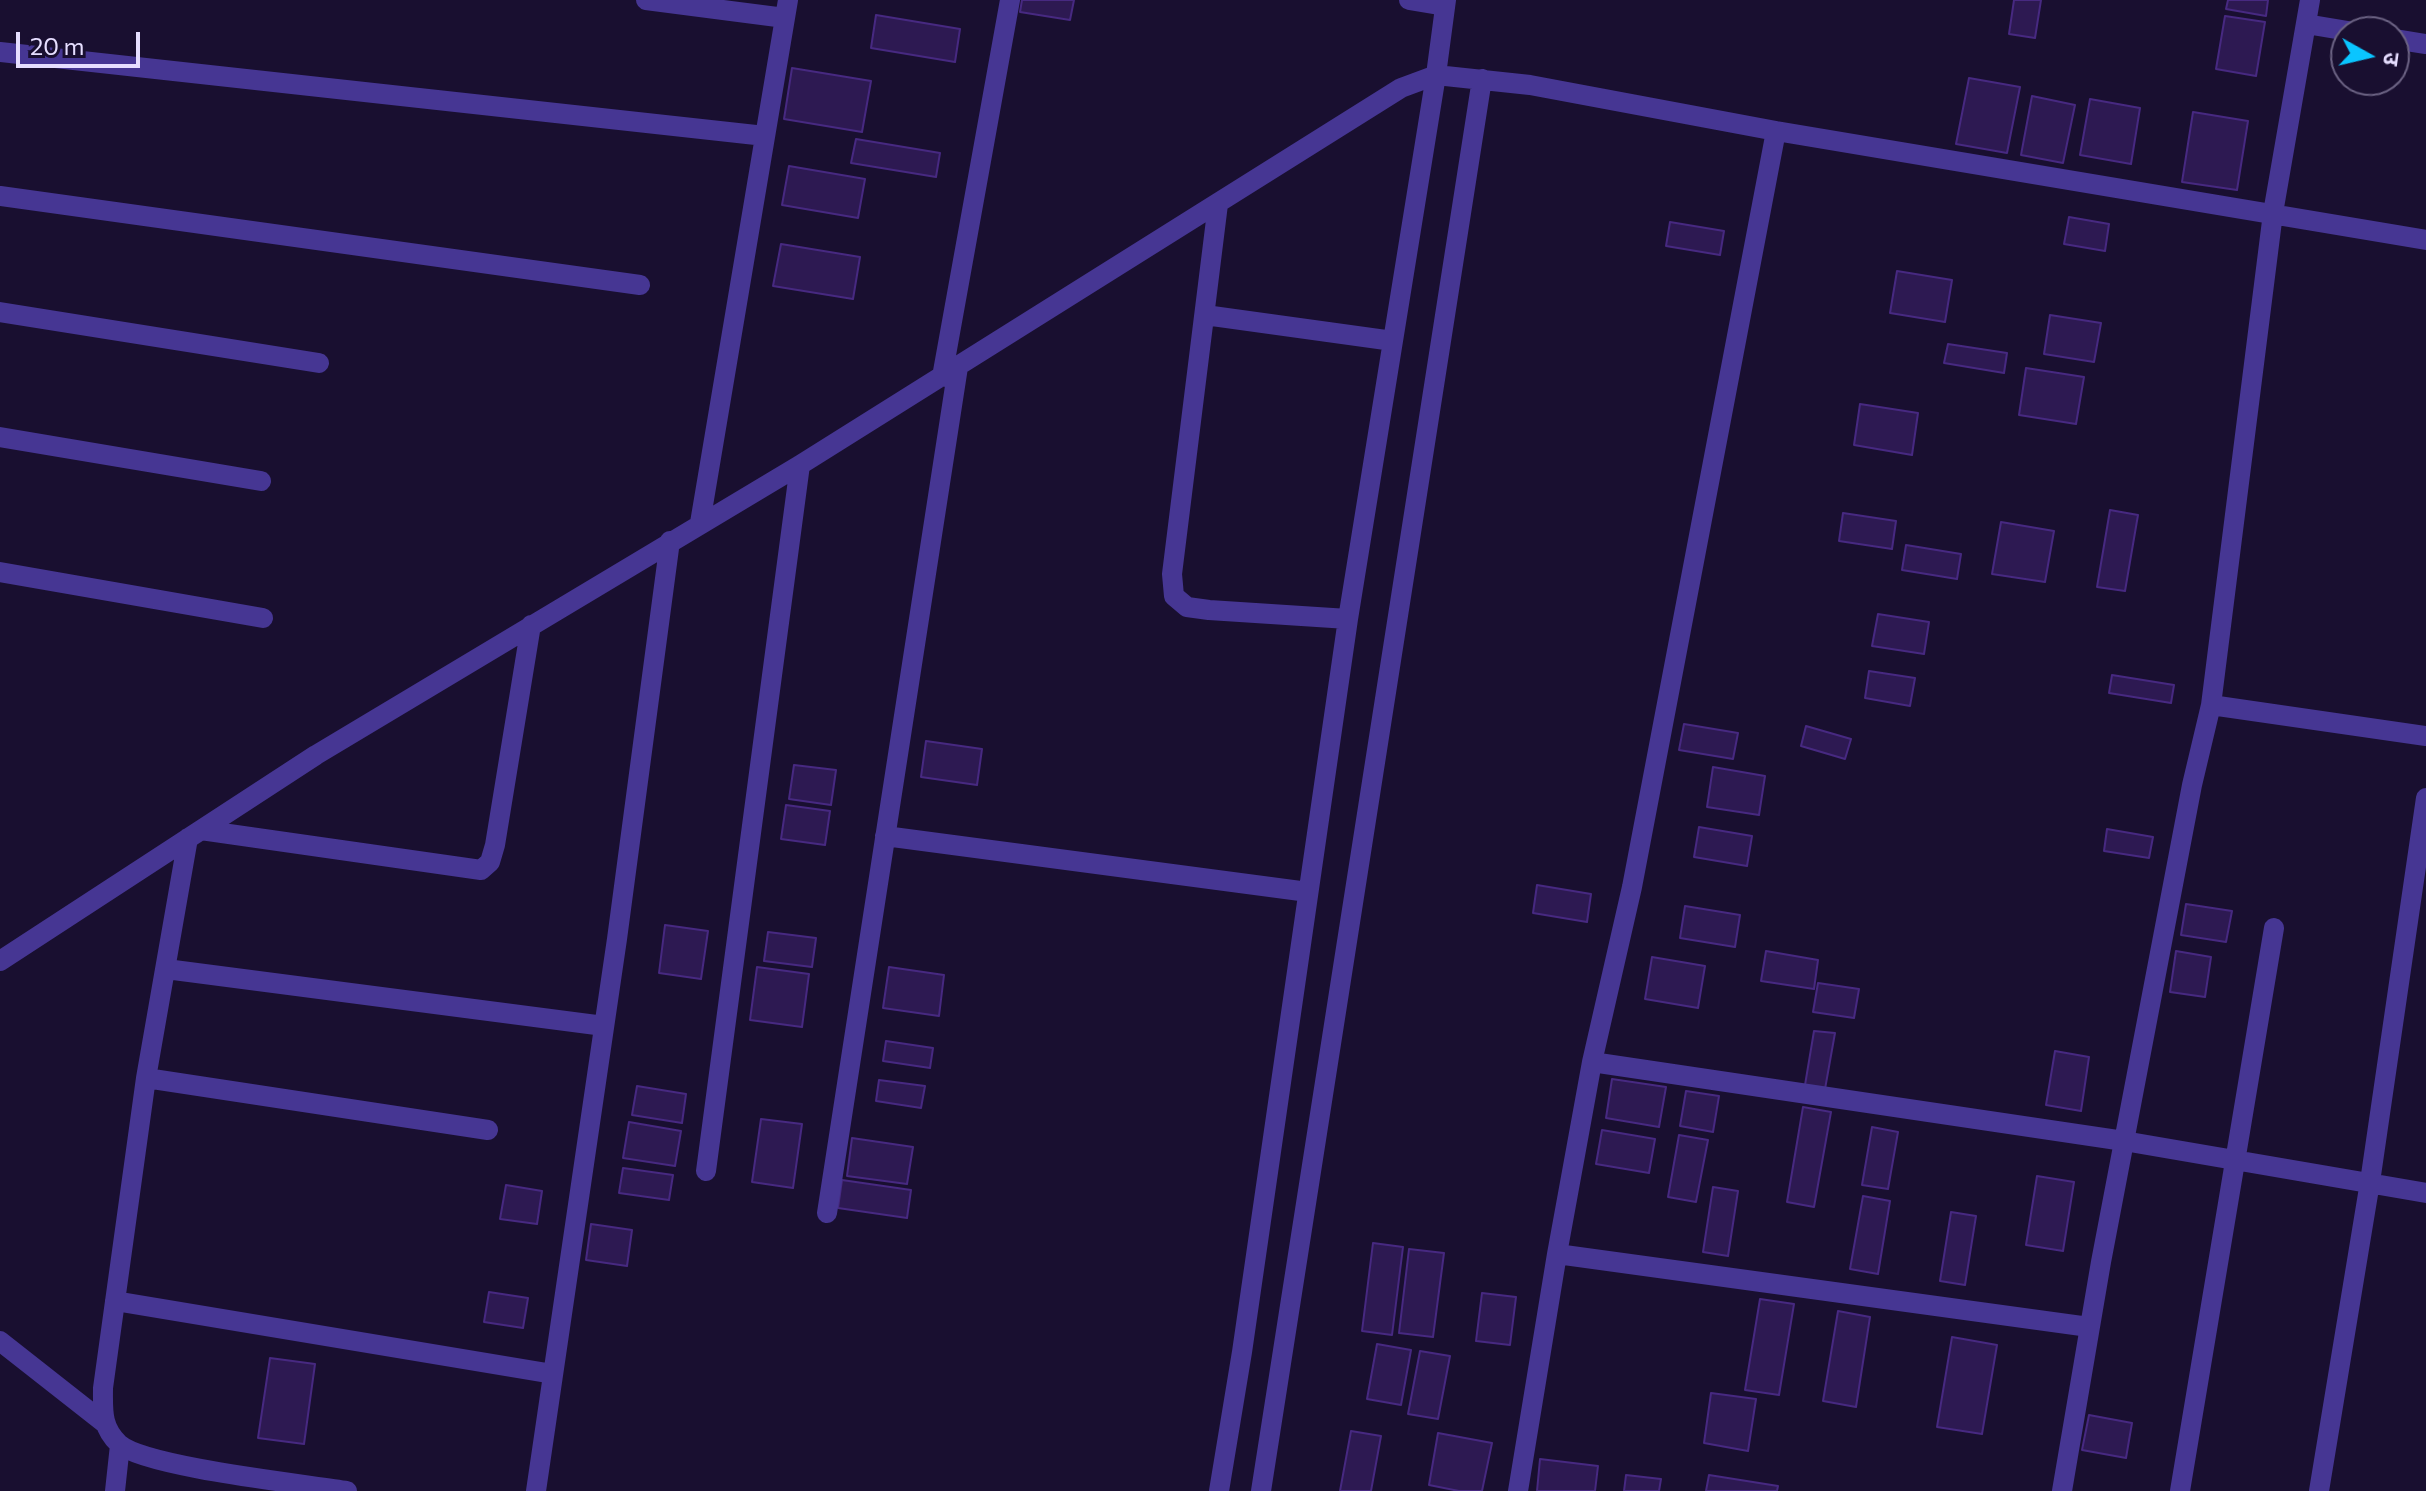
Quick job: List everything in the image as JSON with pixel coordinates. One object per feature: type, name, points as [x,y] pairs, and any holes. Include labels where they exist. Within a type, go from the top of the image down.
[{"type":"street","points":[[646,0],[787,9],[700,523]]},
{"type":"street","points":[[827,1213],[885,836],[950,372],[1010,0]]},
{"type":"street","points":[[1219,1491],[1242,1352],[1348,619],[1436,75],[1445,3],[1409,0]]},
{"type":"street","points":[[2062,1491],[2124,1141],[2192,785],[2211,705],[2273,213],[2310,0]]},
{"type":"street","points":[[2306,24],[2330,28]]},
{"type":"street","points":[[0,52],[765,136]]},
{"type":"street","points":[[0,961],[316,755],[800,465],[1401,88],[1436,75],[1530,85],[1776,131],[2426,240]]},
{"type":"street","points":[[1261,1491],[1482,79]]},
{"type":"street","points":[[1518,1491],[1592,1062],[1632,887],[1776,131]]},
{"type":"street","points":[[0,196],[640,285]]},
{"type":"street","points":[[1218,204],[1172,574],[1174,596],[1187,607],[1209,610],[1348,619]]},
{"type":"street","points":[[0,312],[319,363]]},
{"type":"street","points":[[1205,315],[1393,341]]},
{"type":"street","points":[[0,437],[261,481]]},
{"type":"street","points":[[706,1171],[800,465]]},
{"type":"street","points":[[536,1491],[670,541]]},
{"type":"street","points":[[0,572],[263,618]]},
{"type":"street","points":[[194,834],[481,870],[490,862],[495,845],[531,625]]},
{"type":"street","points":[[2211,705],[2426,736]]},
{"type":"street","points":[[2319,1491],[2370,1182],[2426,798]]},
{"type":"street","points":[[103,1422],[103,1388],[146,1078],[194,834]]},
{"type":"street","points":[[885,836],[1308,892]]},
{"type":"street","points":[[2180,1491],[2274,928]]},
{"type":"street","points":[[166,969],[604,1026]]},
{"type":"street","points":[[1592,1062],[2124,1141],[2426,1193]]},
{"type":"street","points":[[146,1078],[488,1130]]},
{"type":"street","points":[[1557,1254],[2089,1327]]},
{"type":"street","points":[[115,1301],[553,1374]]},
{"type":"street","points":[[0,1341],[103,1422],[120,1445],[157,1461],[347,1491]]},
{"type":"street","points":[[115,1491],[120,1445]]},
{"type":"building","points":[[1022,0],[1074,0],[1070,20],[1020,12]]},
{"type":"building","points":[[2014,0],[2041,0],[2035,38],[2009,34]]},
{"type":"building","points":[[2228,0],[2268,0],[2266,16],[2226,9]]},
{"type":"building","points":[[876,15],[960,29],[955,62],[871,48]]},
{"type":"building","points":[[2225,16],[2265,22],[2256,76],[2216,69]]},
{"type":"building","points":[[792,68],[871,81],[862,132],[784,119]]},
{"type":"building","points":[[1969,78],[2020,87],[2007,153],[1956,144]]},
{"type":"building","points":[[2032,96],[2075,105],[2063,163],[2021,155]]},
{"type":"building","points":[[2090,99],[2140,108],[2131,164],[2080,155]]},
{"type":"building","points":[[2193,112],[2248,121],[2237,190],[2182,182]]},
{"type":"building","points":[[856,139],[940,153],[936,177],[851,163]]},
{"type":"building","points":[[789,166],[865,179],[858,218],[782,205]]},
{"type":"building","points":[[2069,217],[2109,224],[2105,251],[2064,244]]},
{"type":"building","points":[[1670,222],[1724,231],[1720,255],[1666,246]]},
{"type":"building","points":[[781,244],[860,257],[853,299],[773,286]]},
{"type":"building","points":[[1897,271],[1952,280],[1945,322],[1890,313]]},
{"type":"building","points":[[2050,315],[2101,323],[2094,362],[2044,354]]},
{"type":"building","points":[[1948,344],[2007,353],[2004,373],[1944,363]]},
{"type":"building","points":[[2026,368],[2084,377],[2076,424],[2019,415]]},
{"type":"building","points":[[1860,404],[1918,413],[1912,455],[1854,445]]},
{"type":"building","points":[[2110,510],[2138,515],[2125,591],[2097,587]]},
{"type":"building","points":[[1843,513],[1896,521],[1892,549],[1839,541]]},
{"type":"building","points":[[2001,522],[2054,531],[2045,582],[1992,574]]},
{"type":"building","points":[[1906,545],[1961,554],[1957,579],[1902,570]]},
{"type":"building","points":[[1878,614],[1929,622],[1924,654],[1872,646]]},
{"type":"building","points":[[1869,671],[1915,678],[1910,706],[1865,698]]},
{"type":"building","points":[[2112,675],[2174,685],[2171,703],[2109,693]]},
{"type":"building","points":[[1684,724],[1738,733],[1733,759],[1679,750]]},
{"type":"building","points":[[1806,726],[1851,739],[1845,759],[1801,746]]},
{"type":"building","points":[[926,741],[982,749],[977,785],[921,777]]},
{"type":"building","points":[[794,765],[836,770],[831,805],[789,799]]},
{"type":"building","points":[[1713,767],[1765,776],[1759,815],[1707,807]]},
{"type":"building","points":[[786,805],[830,811],[825,845],[781,839]]},
{"type":"building","points":[[1699,827],[1752,836],[1747,866],[1694,857]]},
{"type":"building","points":[[2107,829],[2153,837],[2149,858],[2104,851]]},
{"type":"building","points":[[1537,885],[1591,894],[1587,922],[1533,913]]},
{"type":"building","points":[[2186,904],[2232,911],[2226,942],[2181,935]]},
{"type":"building","points":[[1685,906],[1740,915],[1735,947],[1680,938]]},
{"type":"building","points":[[665,925],[708,931],[701,979],[659,973]]},
{"type":"building","points":[[768,932],[816,938],[812,967],[764,961]]},
{"type":"building","points":[[1766,951],[1818,960],[1814,989],[1761,981]]},
{"type":"building","points":[[2176,951],[2211,957],[2205,997],[2170,992]]},
{"type":"building","points":[[1652,957],[1705,966],[1698,1008],[1645,999]]},
{"type":"building","points":[[757,967],[809,974],[802,1027],[750,1020]]},
{"type":"building","points":[[889,967],[944,975],[939,1016],[883,1008]]},
{"type":"building","points":[[1818,983],[1859,989],[1854,1018],[1813,1012]]},
{"type":"building","points":[[1814,1031],[1835,1033],[1825,1089],[1805,1085]]},
{"type":"building","points":[[886,1041],[933,1048],[930,1068],[883,1061]]},
{"type":"building","points":[[2055,1051],[2089,1057],[2081,1111],[2046,1105]]},
{"type":"building","points":[[1612,1079],[1666,1087],[1659,1127],[1606,1118]]},
{"type":"building","points":[[879,1080],[925,1086],[921,1108],[876,1101]]},
{"type":"building","points":[[637,1086],[686,1094],[682,1123],[632,1115]]},
{"type":"building","points":[[1686,1091],[1719,1096],[1713,1132],[1680,1126]]},
{"type":"building","points":[[1803,1107],[1831,1112],[1814,1207],[1787,1202]]},
{"type":"building","points":[[761,1119],[802,1124],[793,1188],[752,1182]]},
{"type":"building","points":[[629,1122],[681,1131],[675,1166],[623,1158]]},
{"type":"building","points":[[1872,1127],[1898,1132],[1888,1189],[1862,1185]]},
{"type":"building","points":[[1602,1130],[1655,1139],[1649,1173],[1596,1164]]},
{"type":"building","points":[[1679,1135],[1708,1140],[1696,1202],[1668,1197]]},
{"type":"building","points":[[852,1138],[913,1147],[907,1184],[847,1176]]},
{"type":"building","points":[[623,1168],[673,1175],[669,1200],[619,1193]]},
{"type":"building","points":[[2037,1176],[2074,1182],[2063,1251],[2026,1245]]},
{"type":"building","points":[[842,1180],[911,1190],[907,1218],[838,1208]]},
{"type":"building","points":[[506,1185],[542,1191],[537,1224],[500,1219]]},
{"type":"building","points":[[1713,1187],[1738,1191],[1728,1256],[1703,1252]]},
{"type":"building","points":[[1863,1196],[1890,1201],[1878,1274],[1850,1269]]},
{"type":"building","points":[[1951,1212],[1976,1216],[1965,1285],[1940,1281]]},
{"type":"building","points":[[591,1224],[632,1230],[627,1266],[586,1260]]},
{"type":"building","points":[[1373,1243],[1403,1247],[1392,1335],[1362,1331]]},
{"type":"building","points":[[1409,1249],[1444,1253],[1433,1337],[1399,1333]]},
{"type":"building","points":[[489,1292],[528,1298],[523,1328],[484,1322]]},
{"type":"building","points":[[1482,1293],[1516,1297],[1510,1345],[1476,1341]]},
{"type":"building","points":[[1760,1299],[1794,1304],[1779,1395],[1745,1390]]},
{"type":"building","points":[[1838,1311],[1870,1317],[1856,1407],[1823,1401]]},
{"type":"building","points":[[1952,1337],[1997,1345],[1982,1434],[1937,1427]]},
{"type":"building","points":[[1377,1344],[1411,1350],[1401,1405],[1367,1399]]},
{"type":"building","points":[[1420,1351],[1450,1356],[1438,1419],[1408,1414]]},
{"type":"building","points":[[270,1358],[315,1364],[304,1444],[258,1438]]},
{"type":"building","points":[[1711,1393],[1756,1399],[1748,1451],[1704,1443]]},
{"type":"building","points":[[2089,1415],[2132,1423],[2126,1458],[2082,1450]]},
{"type":"building","points":[[1351,1431],[1381,1436],[1371,1491],[1340,1491]]},
{"type":"building","points":[[1438,1433],[1492,1443],[1482,1491],[1459,1491],[1429,1485]]},
{"type":"building","points":[[1540,1459],[1598,1466],[1595,1491],[1537,1491]]},
{"type":"building","points":[[1626,1475],[1661,1479],[1659,1491],[1624,1491]]},
{"type":"building","points":[[1709,1475],[1778,1486],[1777,1491],[1706,1491]]}]
